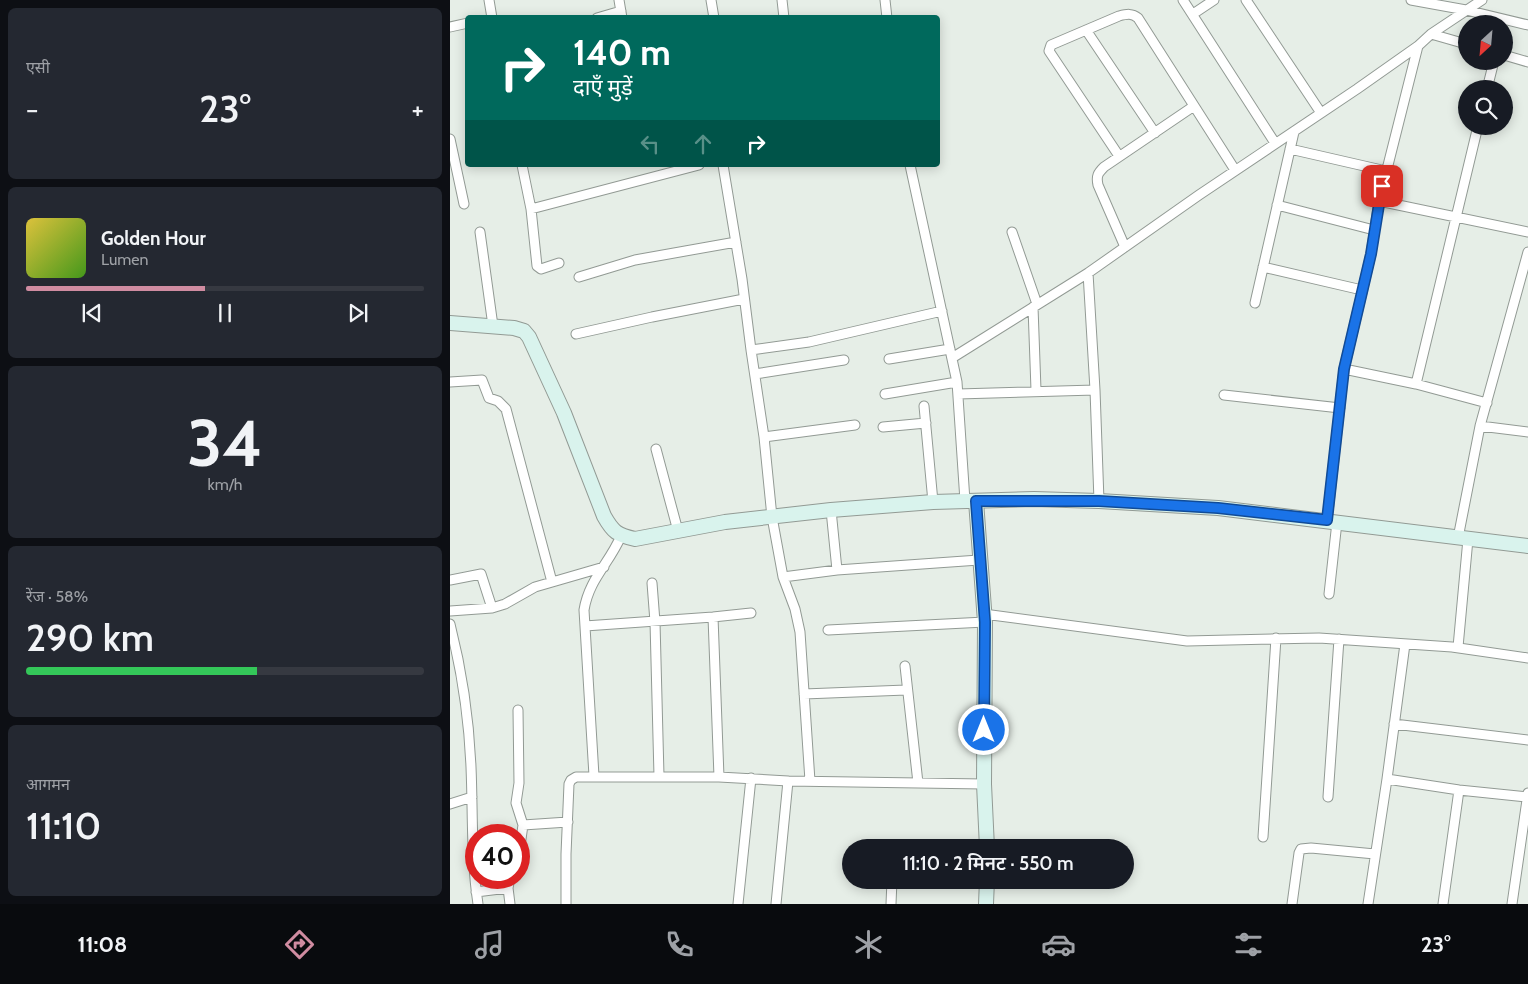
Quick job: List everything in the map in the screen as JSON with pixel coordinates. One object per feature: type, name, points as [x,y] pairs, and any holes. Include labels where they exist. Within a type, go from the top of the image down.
[{"type":"street","points":[[489,0],[492,15]]},
{"type":"street","points":[[619,0],[621,14]]},
{"type":"street","points":[[711,0],[714,15]]},
{"type":"street","points":[[782,0],[784,15]]},
{"type":"street","points":[[885,0],[886,15]]},
{"type":"street","points":[[1183,0],[1275,143]]},
{"type":"street","points":[[1192,14],[1214,0]]},
{"type":"street","points":[[1246,0],[1321,113]]},
{"type":"street","points":[[1411,0],[1432,2],[1528,24]]},
{"type":"street","points":[[889,359],[952,354],[1035,306],[1088,273],[1235,170],[1294,132],[1482,0]]},
{"type":"street","points":[[1120,156],[1049,51],[1051,45],[1086,30],[1120,16],[1134,15],[1138,18],[1235,170]]},
{"type":"street","points":[[450,27],[465,24]]},
{"type":"street","points":[[1086,30],[1155,133]]},
{"type":"street","points":[[1431,34],[1458,42]]},
{"type":"street","points":[[1329,594],[1332,521],[1344,369],[1362,290],[1379,201],[1418,46]]},
{"type":"street","points":[[1513,58],[1528,62]]},
{"type":"street","points":[[1125,247],[1101,195],[1096,178],[1098,172],[1104,166],[1194,106]]},
{"type":"street","points":[[1255,303],[1294,132]]},
{"type":"street","points":[[1416,384],[1476,135]]},
{"type":"street","points":[[450,138],[464,204]]},
{"type":"street","points":[[1290,148],[1386,172]]},
{"type":"street","points":[[522,167],[530,209],[536,266],[541,269],[559,264]]},
{"type":"street","points":[[530,209],[691,167]]},
{"type":"street","points":[[723,167],[742,279],[764,437],[772,516],[783,577],[795,608],[798,624],[810,781]]},
{"type":"street","points":[[910,167],[957,382],[970,501],[979,560],[984,618],[984,784],[987,839]]},
{"type":"street","points":[[1379,201],[1528,232]]},
{"type":"street","points":[[1277,205],[1374,230]]},
{"type":"street","points":[[480,232],[493,326]]},
{"type":"street","points":[[1012,232],[1035,306],[1036,390]]},
{"type":"street","points":[[579,277],[635,260],[736,242]]},
{"type":"street","points":[[1458,647],[1463,538],[1480,426],[1523,288],[1528,252]]},
{"type":"street","points":[[1263,267],[1362,290]]},
{"type":"street","points":[[1088,273],[1099,501]]},
{"type":"street","points":[[576,334],[744,299]]},
{"type":"street","points":[[751,350],[809,342],[942,311]]},
{"type":"street","points":[[450,323],[514,328],[524,331],[529,337],[564,413],[604,516],[611,528],[621,536],[635,539],[725,522],[831,510],[933,502],[1099,501],[1218,508],[1528,546]]},
{"type":"street","points":[[754,374],[844,360]]},
{"type":"street","points":[[1344,369],[1416,384],[1487,403]]},
{"type":"street","points":[[450,382],[482,380],[489,398],[498,401],[506,409],[552,582]]},
{"type":"street","points":[[885,394],[957,382]]},
{"type":"street","points":[[958,394],[1036,390],[1095,390]]},
{"type":"street","points":[[1224,395],[1340,408]]},
{"type":"street","points":[[924,406],[933,502]]},
{"type":"street","points":[[883,427],[926,423]]},
{"type":"street","points":[[764,437],[855,425]]},
{"type":"street","points":[[1480,426],[1528,432]]},
{"type":"street","points":[[656,449],[678,531]]},
{"type":"street","points":[[831,510],[837,570]]},
{"type":"street","points":[[594,776],[584,610],[587,595],[593,582],[614,552],[621,536]]},
{"type":"street","points":[[783,577],[837,570],[979,560]]},
{"type":"street","points":[[450,611],[492,608],[505,604],[535,587],[604,567]]},
{"type":"street","points":[[450,580],[481,574],[492,608]]},
{"type":"street","points":[[652,583],[656,622],[659,776]]},
{"type":"street","points":[[585,626],[656,622],[751,613]]},
{"type":"street","points":[[713,617],[719,777]]},
{"type":"street","points":[[828,630],[984,618],[1187,641],[1276,638],[1339,639],[1458,647],[1528,658]]},
{"type":"street","points":[[450,624],[459,658],[469,733],[472,854],[478,904]]},
{"type":"street","points":[[1263,838],[1276,638]]},
{"type":"street","points":[[1328,797],[1339,639]]},
{"type":"street","points":[[1368,904],[1405,644]]},
{"type":"street","points":[[905,666],[906,690],[918,783]]},
{"type":"street","points":[[804,694],[906,690]]},
{"type":"street","points":[[518,710],[519,783],[516,803],[523,824]]},
{"type":"street","points":[[1394,724],[1528,740]]},
{"type":"street","points":[[566,904],[566,854],[570,784],[576,777],[719,777],[788,781],[984,784]]},
{"type":"street","points":[[738,904],[751,778]]},
{"type":"street","points":[[1387,779],[1459,790],[1528,795],[1512,904]]},
{"type":"street","points":[[776,904],[788,781]]},
{"type":"street","points":[[1443,904],[1459,790]]},
{"type":"street","points":[[450,804],[472,797]]},
{"type":"street","points":[[530,825],[568,822]]},
{"type":"street","points":[[1292,904],[1301,849],[1311,848],[1375,854]]},
{"type":"street","points":[[476,892],[500,889]]},
{"type":"street","points":[[508,889],[510,904]]},
{"type":"street","points":[[890,904],[891,889]]},
{"type":"street","points":[[986,904],[987,889]]},
{"type":"route","points":[[984,730],[985,622],[976,501],[1099,501],[1218,508],[1327,520],[1344,369],[1371,254],[1382,186]]}]
